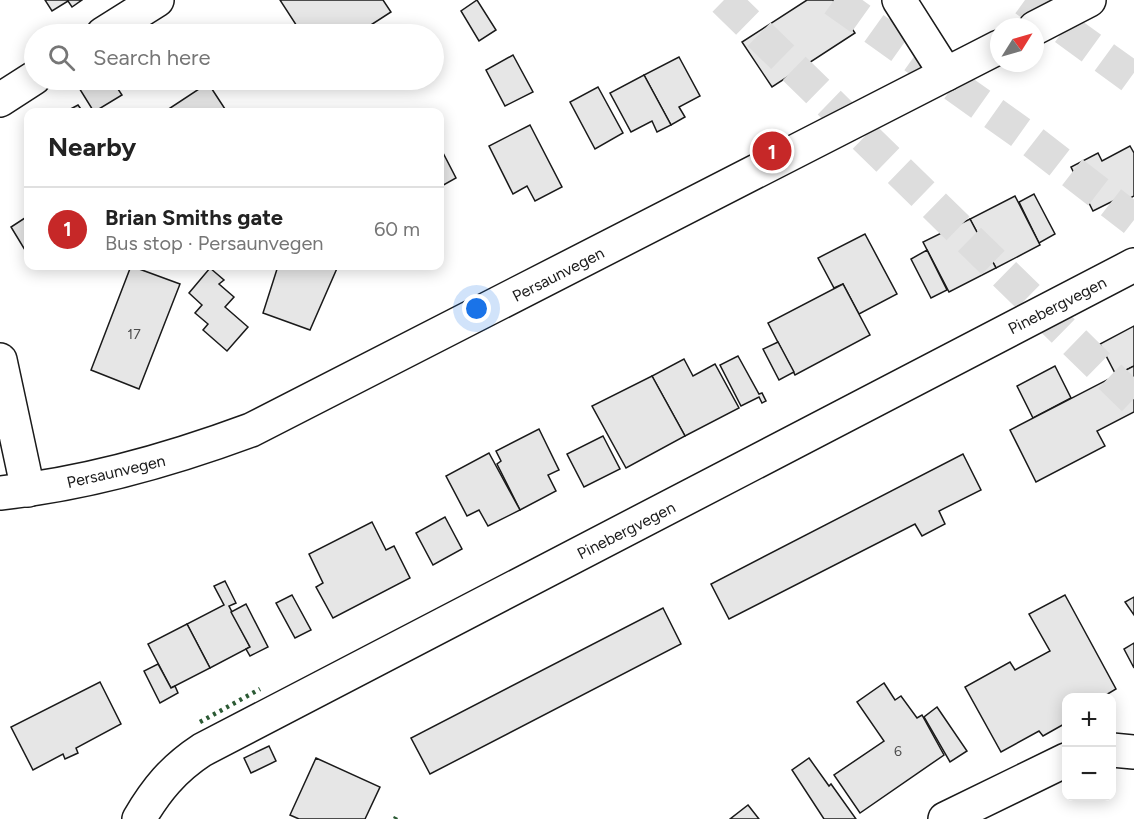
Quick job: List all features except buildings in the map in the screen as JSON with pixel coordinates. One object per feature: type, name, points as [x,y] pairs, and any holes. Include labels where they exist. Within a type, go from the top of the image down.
[{"type":"street","points":[[119,24],[157,0]]},
{"type":"street","points":[[899,0],[946,74]]},
{"type":"street","points":[[1044,23],[1089,0]]},
{"type":"street","name":"Persaunvegen","points":[[14,491],[106,476],[161,461],[251,429],[990,51]]},
{"type":"street","points":[[0,100],[24,84]]},
{"type":"street","name":"Pinebergvegen","points":[[139,819],[156,789],[179,765],[202,750],[1134,266]]},
{"type":"street","points":[[0,360],[14,491]]},
{"type":"street","points":[[1116,751],[1134,753]]},
{"type":"street","points":[[945,819],[1062,762]]},
{"type":"tunnel","points":[[724,0],[1134,400]]},
{"type":"tunnel","points":[[834,0],[1024,135],[1134,220]]},
{"type":"tunnel","points":[[1025,0],[1134,79]]},
{"type":"hedge","points":[[200,722],[260,689]]},
{"type":"place","name":"Brian Smiths gate","points":[[772,151]]}]
